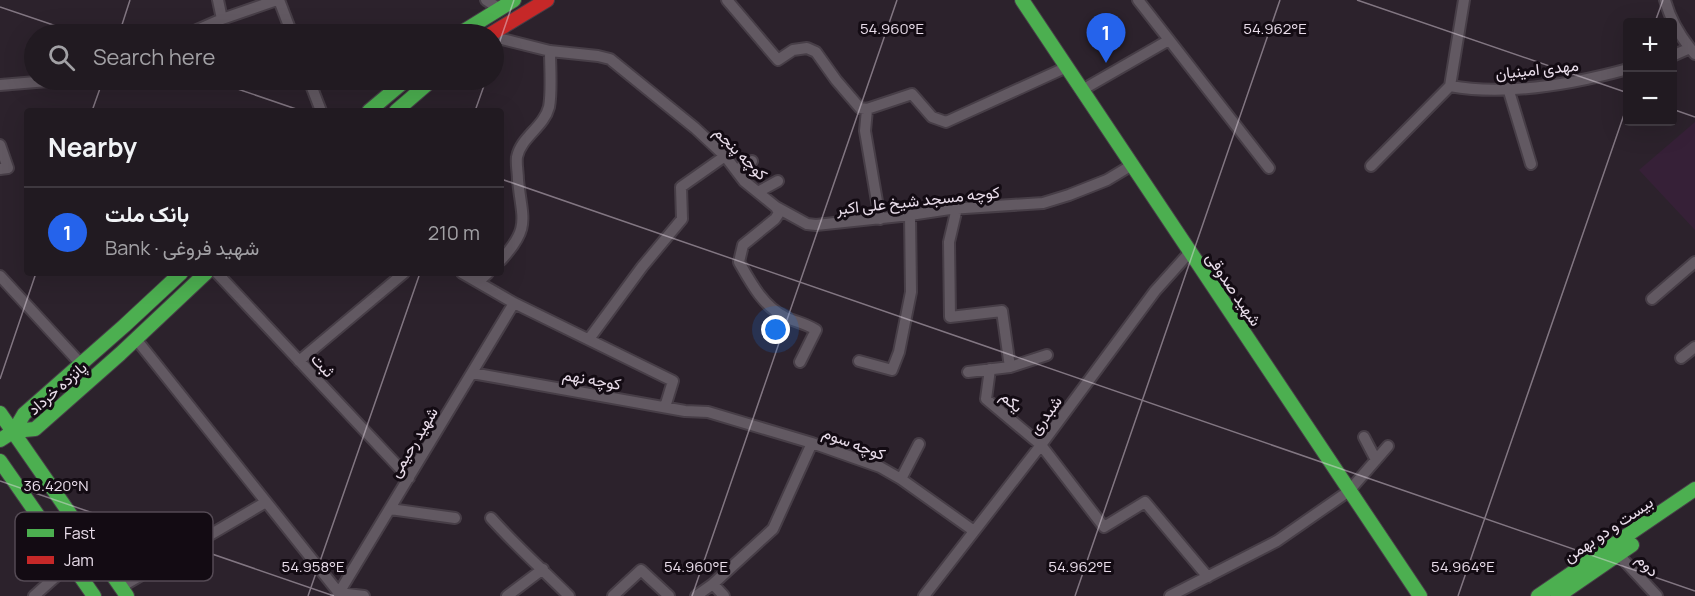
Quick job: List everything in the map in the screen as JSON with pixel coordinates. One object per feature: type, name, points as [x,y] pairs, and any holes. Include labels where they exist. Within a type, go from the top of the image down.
[{"type":"main road","points":[[475,24],[514,0]]},
{"type":"main road","points":[[504,28],[548,0]]},
{"type":"main road","name":"شهید صدوقی","points":[[1022,0],[1419,596]]},
{"type":"main road","points":[[373,108],[394,90]]},
{"type":"main road","points":[[399,108],[420,90]]},
{"type":"main road","name":"پانزده خرداد","points":[[14,431],[24,414],[178,276]]},
{"type":"main road","name":"پانزده خرداد","points":[[14,431],[35,429],[203,276]]},
{"type":"main road","points":[[0,413],[69,512]]},
{"type":"main road","points":[[0,440],[14,431]]},
{"type":"main road","points":[[0,461],[36,512]]},
{"type":"main road","name":"بیست و دو بهمن","points":[[1538,596],[1695,489]]},
{"type":"main road","name":"بیست و دو بهمن","points":[[1558,596],[1695,500]]},
{"type":"main road","points":[[84,581],[94,596]]},
{"type":"street","points":[[218,0],[222,19]]},
{"type":"street","points":[[211,24],[278,0],[288,24]]},
{"type":"street","points":[[486,0],[500,9]]},
{"type":"street","points":[[727,0],[778,60],[793,50],[807,48],[816,52],[860,108],[867,109],[912,94],[932,117],[946,122],[1067,67]]},
{"type":"street","points":[[1138,0],[1269,168]]},
{"type":"street","points":[[1371,166],[1450,86],[1464,0]]},
{"type":"street","points":[[1665,0],[1669,13],[1693,51],[1677,55]]},
{"type":"street","name":"کوچه پنجم","points":[[504,39],[550,51],[610,59],[695,128],[725,156],[744,181],[776,207]]},
{"type":"street","points":[[1082,90],[1169,40]]},
{"type":"street","points":[[504,257],[515,244],[523,226],[517,159],[520,146],[537,128],[549,108],[550,51]]},
{"type":"street","name":"مهدی امینیان","points":[[1450,86],[1471,90],[1555,85],[1623,70]]},
{"type":"street","points":[[0,85],[24,83]]},
{"type":"street","points":[[1508,88],[1531,164]]},
{"type":"street","points":[[313,90],[320,108]]},
{"type":"street","points":[[867,109],[865,131],[880,219]]},
{"type":"street","points":[[0,145],[4,169]]},
{"type":"street","points":[[589,339],[642,267],[682,219],[681,187],[725,156]]},
{"type":"street","points":[[736,170],[752,161]]},
{"type":"street","name":"کوچه مسجد شیخ علی اکبر","points":[[776,207],[807,224],[816,225],[957,208],[1043,203],[1107,180],[1132,165]]},
{"type":"street","points":[[758,192],[778,181]]},
{"type":"street","points":[[776,207],[779,213],[775,219],[743,245],[739,262],[753,287],[772,309],[816,330],[800,362]]},
{"type":"street","points":[[957,208],[949,242],[950,317],[1002,311],[1010,367]]},
{"type":"street","points":[[859,361],[892,370],[899,352],[911,292],[910,215]]},
{"type":"street","name":"شبدری","points":[[930,593],[1155,291],[1190,252]]},
{"type":"street","points":[[1652,299],[1695,262]]},
{"type":"street","points":[[0,276],[81,364]]},
{"type":"street","name":"ثبت","points":[[220,276],[409,478]]},
{"type":"street","points":[[299,362],[400,276]]},
{"type":"street","points":[[467,276],[514,303],[673,381],[665,407]]},
{"type":"street","points":[[478,282],[485,276]]},
{"type":"street","name":"شهید رحیمی","points":[[338,595],[514,303]]},
{"type":"street","points":[[136,339],[338,595],[364,596]]},
{"type":"street","points":[[1681,358],[1695,346]]},
{"type":"street","points":[[968,372],[1010,367],[1047,355]]},
{"type":"street","name":"یکم","points":[[990,369],[986,399],[1041,445]]},
{"type":"street","name":"کوچه نهم","points":[[472,373],[665,407],[708,412]]},
{"type":"street","name":"کوچه سوم","points":[[708,412],[812,443],[880,467],[975,531]]},
{"type":"street","points":[[1364,437],[1376,460]]},
{"type":"street","points":[[696,596],[713,584],[773,529],[812,443]]},
{"type":"street","points":[[901,479],[919,444]]},
{"type":"street","points":[[1041,445],[1104,527],[1145,502],[1208,577]]},
{"type":"street","points":[[1170,596],[1277,541],[1349,491],[1388,447]]},
{"type":"street","points":[[213,536],[266,502]]},
{"type":"street","points":[[390,509],[455,518]]},
{"type":"street","points":[[491,518],[569,596]]},
{"type":"street","name":"دوم","points":[[1618,554],[1657,596]]},
{"type":"street","points":[[507,596],[543,569]]},
{"type":"street","points":[[613,596],[641,570],[669,596]]},
{"type":"street","points":[[34,596],[51,581]]},
{"type":"street","points":[[124,592],[141,581]]},
{"type":"street","points":[[713,584],[724,596]]},
{"type":"shaded area","points":[[1695,122],[1695,230],[1639,170]]},
{"type":"traffic: fast","points":[[475,24],[514,0]]},
{"type":"traffic: fast","points":[[1022,0],[1420,596]]},
{"type":"traffic: fast","points":[[373,108],[394,90]]},
{"type":"traffic: fast","points":[[399,108],[420,90]]},
{"type":"traffic: fast","points":[[14,431],[24,414],[178,276]]},
{"type":"traffic: fast","points":[[0,440],[14,431],[35,429],[120,354],[203,276]]},
{"type":"traffic: fast","points":[[0,413],[69,512]]},
{"type":"traffic: fast","points":[[0,461],[36,512]]},
{"type":"traffic: fast","points":[[1538,596],[1695,489]]},
{"type":"traffic: fast","points":[[1558,596],[1632,545]]},
{"type":"traffic: fast","points":[[84,581],[94,596]]},
{"type":"traffic: fast","points":[[117,581],[127,596]]},
{"type":"traffic: jam","points":[[504,26],[547,0]]},
{"type":"place","name":"بانک ملت","points":[[1106,63]]}]
